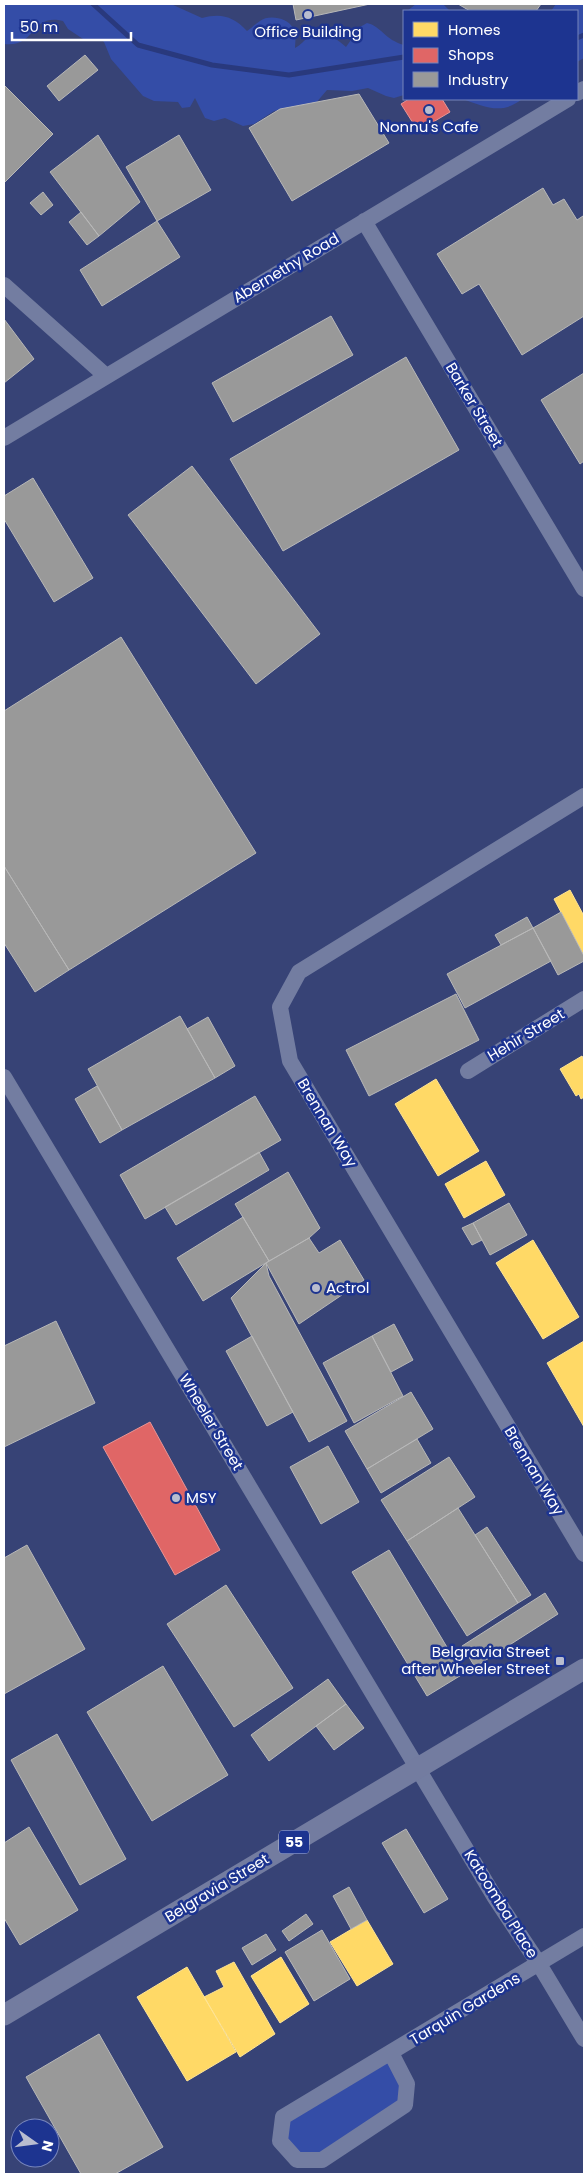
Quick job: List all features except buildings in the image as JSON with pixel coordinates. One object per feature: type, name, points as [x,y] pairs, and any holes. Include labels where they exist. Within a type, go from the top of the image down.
[{"type":"main road","name":"Belgravia Street","points":[[4,2015],[584,1669]]},
{"type":"street","name":"Abernethy Road","points":[[4,438],[566,100]]},
{"type":"street","name":"Barker Street","points":[[364,221],[584,588]]},
{"type":"street","points":[[4,285],[106,376]]},
{"type":"street","name":"Brennan Way","points":[[584,796],[299,972],[280,1007],[290,1061],[584,1554]]},
{"type":"street","name":"Hehir Street","points":[[468,1071],[584,999]]},
{"type":"street","name":"Wheeler Street","points":[[4,1077],[418,1768]]},
{"type":"street","name":"Katoomba Place","points":[[418,1768],[494,1896],[539,1964],[584,2039]]},
{"type":"street","name":"Tarquin Gardens","points":[[391,2053],[408,2084],[406,2105],[322,2160],[297,2160],[280,2141],[283,2117],[584,1936]]},
{"type":"shaded area","points":[[4,4],[171,4],[202,18],[221,16],[232,19],[247,31],[264,19],[278,18],[287,22],[293,28],[295,48],[308,38],[319,35],[334,38],[346,47],[360,27],[367,23],[376,27],[392,40],[403,45],[403,95],[394,98],[368,88],[352,91],[327,90],[315,104],[274,111],[254,124],[243,126],[225,118],[214,121],[205,118],[195,98],[190,107],[182,108],[178,102],[154,101],[143,96],[111,59],[101,39],[83,39],[68,29],[63,21],[52,20],[44,22],[22,41],[15,44],[4,44]]},
{"type":"shaded area","points":[[416,4],[443,4],[449,10],[408,10]]},
{"type":"shaded area","points":[[556,4],[584,4],[584,58],[578,61],[578,10],[552,10]]},
{"type":"shaded area","points":[[465,100],[520,100],[507,107],[485,107]]},
{"type":"shaded area","points":[[391,2053],[405,2105],[322,2160],[297,2160],[284,2139],[286,2119]]},
{"type":"waterway","points":[[93,4],[138,45],[212,65],[289,75],[403,57]]},
{"type":"waterway","points":[[578,38],[584,35]]},
{"type":"place","name":"Office Building","points":[[308,15]]},
{"type":"place","name":"Nonnu's Cafe","points":[[429,110]]},
{"type":"place","name":"Actrol","points":[[316,1288]]},
{"type":"place","name":"MSY","points":[[176,1498]]},
{"type":"place","name":"Belgravia Street after Wheeler Street","points":[[560,1661]]}]
